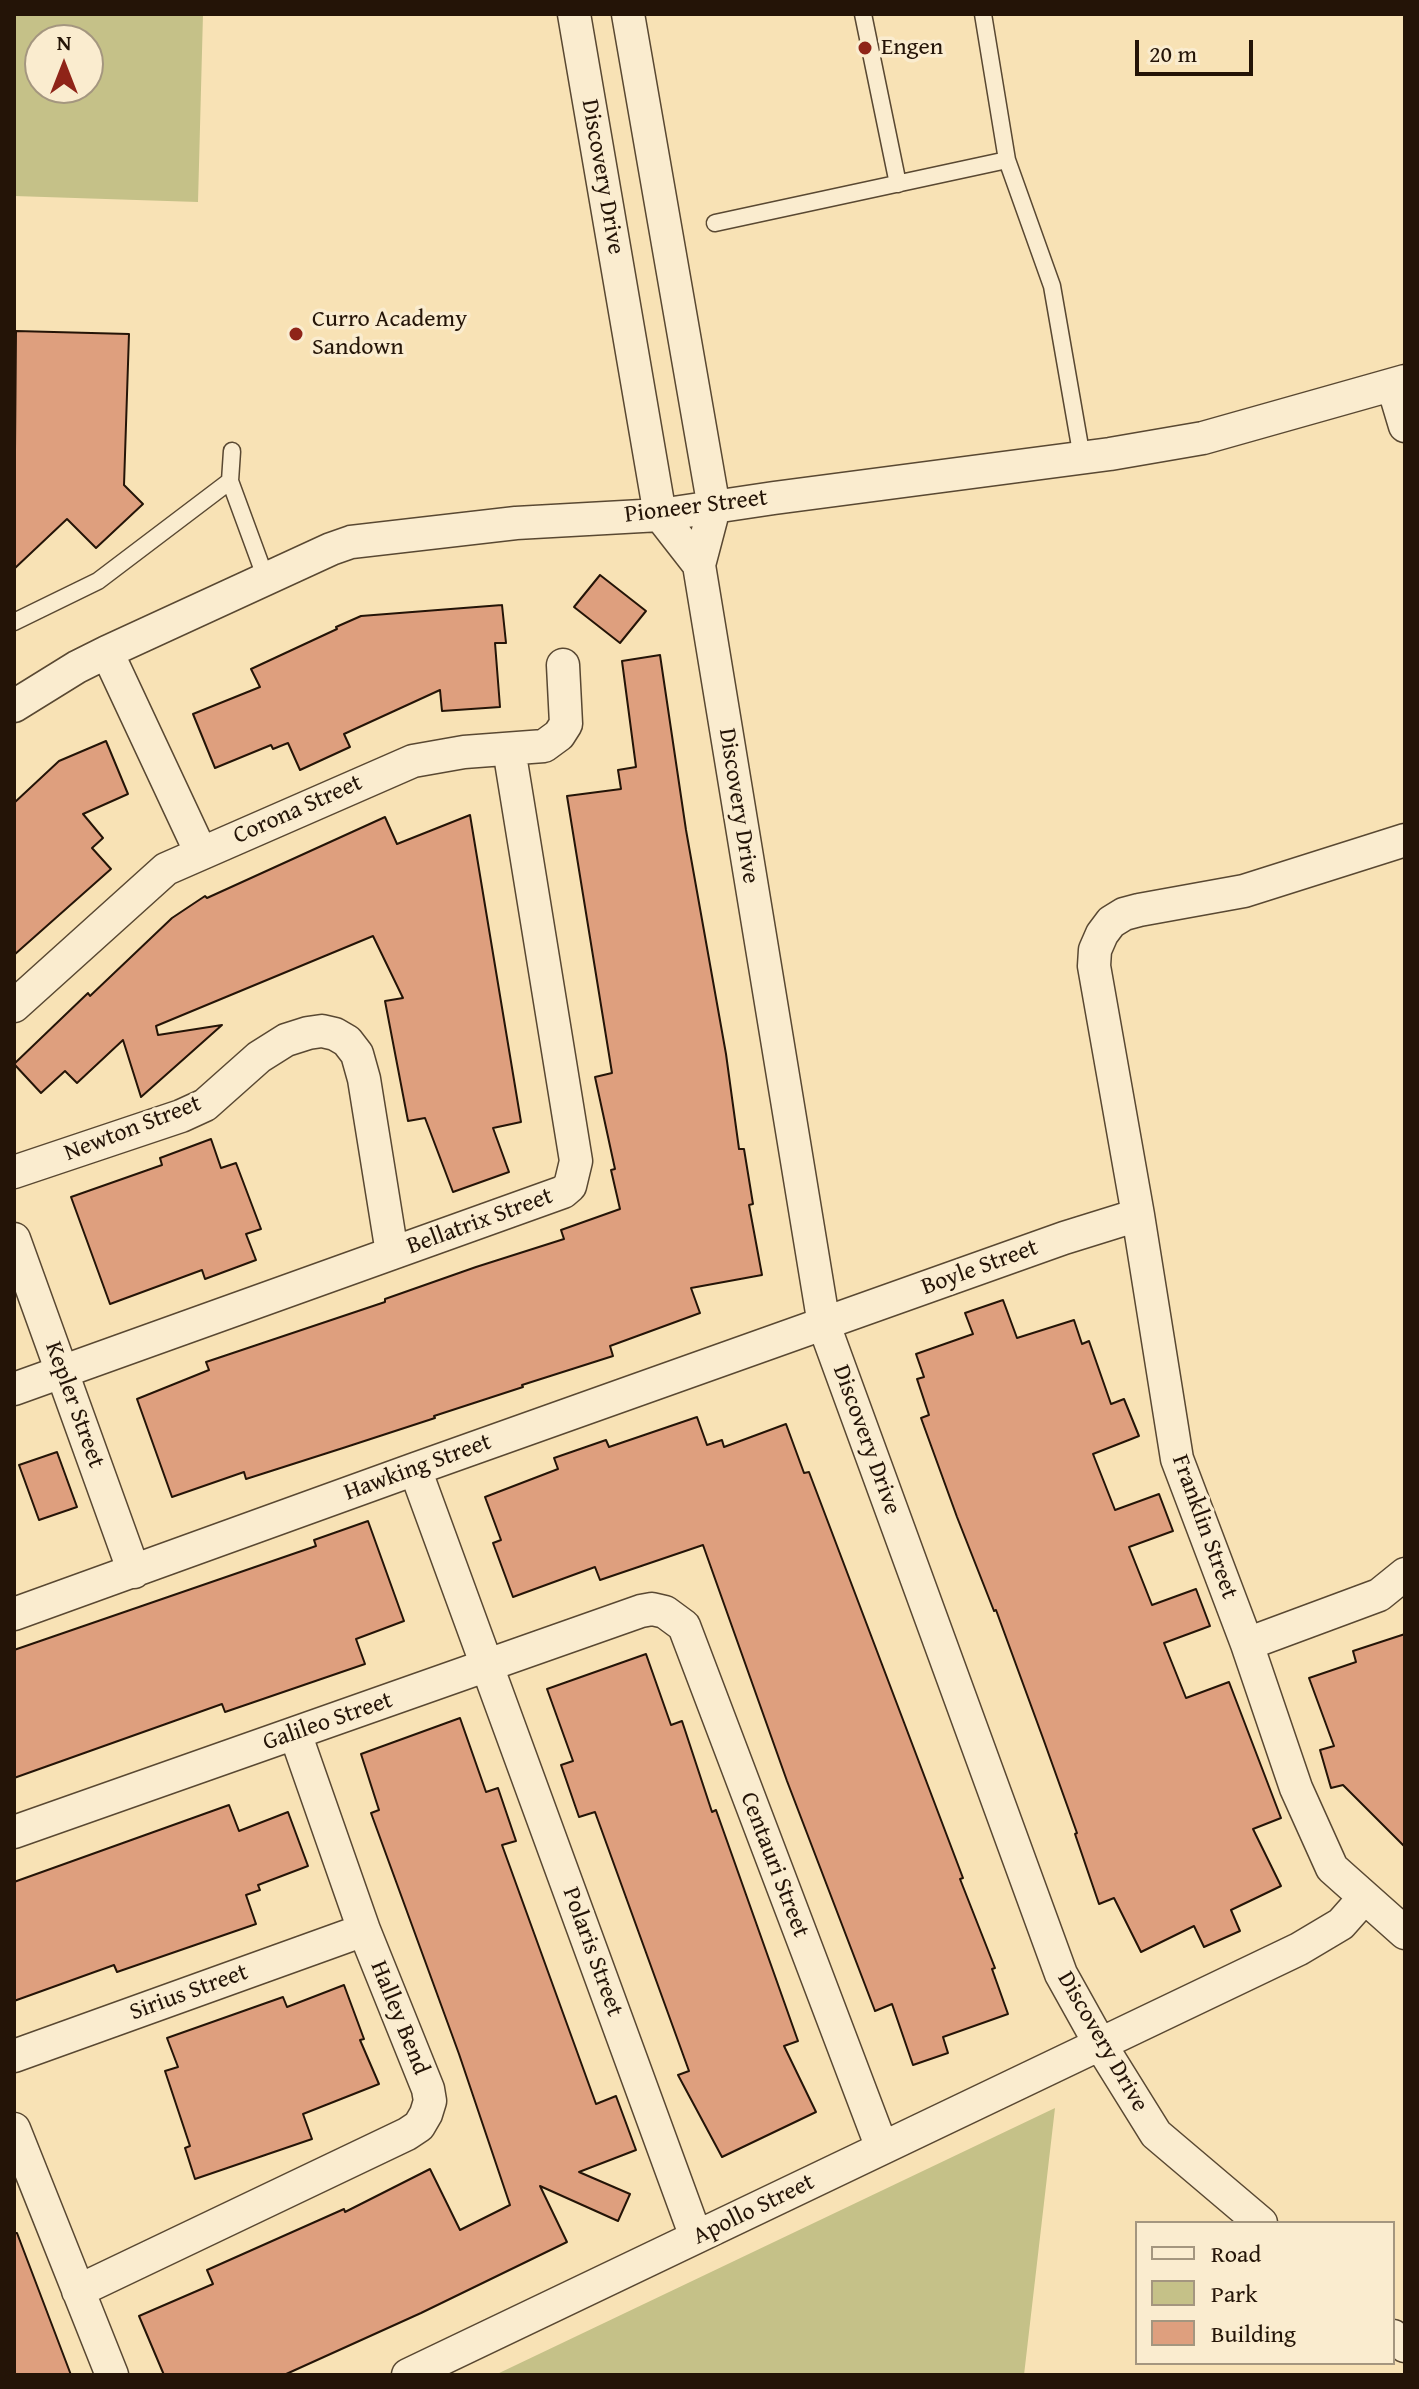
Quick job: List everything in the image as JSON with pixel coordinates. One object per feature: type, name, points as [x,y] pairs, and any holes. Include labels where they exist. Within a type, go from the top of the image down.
[{"type":"street","name":"Discovery Drive","points":[[574,14],[660,515],[699,565]]},
{"type":"street","name":"Discovery Drive","points":[[628,14],[714,508],[699,565],[824,1325],[1061,1974],[1156,2134],[1259,2221]]},
{"type":"street","name":"Pioneer Street","points":[[14,706],[107,652],[331,549],[372,539],[542,521],[660,515],[1082,458],[1203,438],[1399,383]]},
{"type":"street","points":[[1399,383],[1405,426]]},
{"type":"street","points":[[107,652],[201,853]]},
{"type":"street","name":"Corona Street","points":[[14,1006],[166,869],[413,761],[464,752],[544,746],[559,735],[566,724],[563,665]]},
{"type":"street","name":"Bellatrix Street","points":[[14,1389],[563,1192],[570,1186],[576,1161],[509,749]]},
{"type":"street","name":"Franklin Street","points":[[1405,840],[1244,891],[1124,914],[1111,922],[1102,934],[1095,950],[1094,966],[1177,1459],[1247,1644],[1296,1788],[1332,1868],[1405,1933]]},
{"type":"street","name":"Newton Street","points":[[14,1172],[181,1116],[205,1105],[259,1057],[286,1040],[322,1031],[347,1041],[357,1054],[364,1079],[392,1253]]},
{"type":"street","name":"Boyle Street","points":[[824,1325],[1138,1215]]},
{"type":"street","name":"Kepler Street","points":[[14,1239],[134,1572]]},
{"type":"street","name":"Hawking Street","points":[[14,1614],[824,1325]]},
{"type":"street","name":"Polaris Street","points":[[415,1469],[696,2237]]},
{"type":"street","points":[[1247,1644],[1379,1595],[1405,1574]]},
{"type":"street","name":"Centauri Street","points":[[641,1611],[652,1609],[665,1612],[684,1626],[882,2148]]},
{"type":"street","name":"Galileo Street","points":[[14,1832],[641,1611]]},
{"type":"street","name":"Halley Bend","points":[[78,2291],[407,2134],[419,2126],[426,2114],[430,2101],[428,2089],[364,1930],[295,1733]]},
{"type":"street","name":"Apollo Street","points":[[408,2375],[1299,1949],[1341,1924],[1364,1898]]},
{"type":"street","name":"Sirius Street","points":[[14,2056],[364,1930]]},
{"type":"street","points":[[14,2129],[112,2375]]},
{"type":"lane","points":[[863,14],[898,184]]},
{"type":"lane","points":[[983,14],[1007,160],[1052,286],[1082,458]]},
{"type":"lane","points":[[715,223],[1007,160]]},
{"type":"lane","points":[[232,451],[230,481],[266,579]]},
{"type":"lane","points":[[14,622],[98,581],[230,481]]},
{"type":"green space","points":[[14,14],[203,14],[198,202],[14,196]]},
{"type":"green space","points":[[1055,2108],[1024,2375],[495,2375]]},
{"type":"building","points":[[16,331],[129,334],[124,485],[143,504],[96,548],[67,519],[14,569]]},
{"type":"building","points":[[600,575],[646,611],[620,643],[574,607]]},
{"type":"building","points":[[502,605],[506,643],[495,643],[500,707],[442,711],[440,690],[344,734],[350,747],[300,770],[288,743],[273,749],[271,745],[215,768],[193,714],[260,687],[251,669],[361,616]]},
{"type":"building","points":[[660,655],[686,830],[726,1054],[739,1149],[744,1149],[753,1204],[749,1205],[762,1275],[691,1288],[700,1313],[610,1346],[613,1356],[343,1448],[246,1479],[244,1472],[172,1497],[137,1399],[209,1370],[206,1362],[564,1239],[561,1230],[620,1209],[611,1170],[615,1169],[595,1077],[612,1073],[567,796],[621,789],[618,770],[636,767],[622,661]]},
{"type":"building","points":[[106,741],[128,794],[83,814],[103,838],[92,848],[111,869],[14,955],[14,803],[59,761]]},
{"type":"building","points":[[470,815],[521,1122],[493,1128],[509,1172],[453,1192],[425,1118],[408,1121],[385,1001],[403,998],[373,936],[156,1026],[158,1035],[222,1025],[141,1097],[123,1040],[77,1083],[65,1071],[41,1093],[14,1064],[172,918],[205,896],[207,898],[385,817],[397,844]]},
{"type":"building","points":[[211,1139],[221,1168],[236,1163],[261,1229],[246,1234],[256,1260],[205,1279],[202,1270],[110,1304],[71,1197],[162,1165],[160,1158]]},
{"type":"building","points":[[1003,1300],[1017,1338],[1074,1320],[1082,1344],[1089,1341],[1111,1404],[1124,1399],[1139,1436],[1093,1454],[1115,1510],[1159,1494],[1173,1531],[1129,1547],[1152,1605],[1196,1589],[1210,1626],[1164,1643],[1186,1698],[1229,1682],[1281,1818],[1253,1829],[1281,1886],[1231,1910],[1240,1931],[1204,1947],[1194,1926],[1141,1952],[1114,1898],[1099,1904],[1044,1741],[921,1418],[929,1415],[917,1379],[924,1377],[916,1354],[973,1334],[965,1313]]},
{"type":"building","points":[[697,1417],[707,1445],[722,1440],[724,1447],[786,1424],[804,1473],[809,1472],[963,1878],[960,1879],[995,1968],[992,1969],[1008,2014],[943,2037],[948,2053],[913,2065],[892,2004],[875,2011],[787,1781],[703,1545],[600,1580],[595,1567],[513,1597],[493,1543],[501,1540],[485,1497],[558,1469],[554,1458],[606,1440],[609,1447]]},
{"type":"building","points":[[57,1452],[77,1507],[39,1520],[19,1465]]},
{"type":"building","points":[[368,1521],[404,1621],[356,1639],[365,1664],[225,1712],[222,1704],[14,1778],[14,1650],[316,1546],[314,1540]]},
{"type":"building","points":[[1405,1634],[1405,1847],[1343,1785],[1331,1788],[1320,1750],[1334,1746],[1309,1678],[1356,1662],[1353,1651]]},
{"type":"building","points":[[646,1654],[671,1725],[682,1721],[712,1812],[716,1810],[798,2041],[784,2046],[816,2112],[722,2157],[678,2075],[689,2071],[595,1812],[579,1817],[561,1765],[573,1761],[547,1689]]},
{"type":"building","points":[[460,1718],[486,1792],[498,1788],[516,1841],[502,1845],[596,2104],[616,2096],[636,2150],[579,2172],[630,2194],[618,2221],[540,2186],[567,2242],[284,2375],[164,2375],[139,2316],[213,2284],[207,2270],[344,2209],[345,2212],[430,2169],[460,2230],[510,2205],[371,1813],[379,1810],[361,1754]]},
{"type":"building","points":[[229,1805],[239,1831],[288,1812],[308,1866],[258,1885],[260,1890],[246,1895],[256,1924],[117,1972],[114,1965],[14,2001],[14,1882]]},
{"type":"building","points":[[344,1985],[364,2039],[360,2040],[379,2084],[303,2114],[312,2139],[195,2179],[185,2148],[190,2146],[165,2071],[178,2067],[167,2038],[283,1997],[287,2007]]},
{"type":"building","points":[[14,2233],[17,2233],[71,2375],[14,2375]]},
{"type":"place","name":"Engen","points":[[865,48]]},
{"type":"place","name":"Curro Academy Sandown","points":[[296,334]]}]
